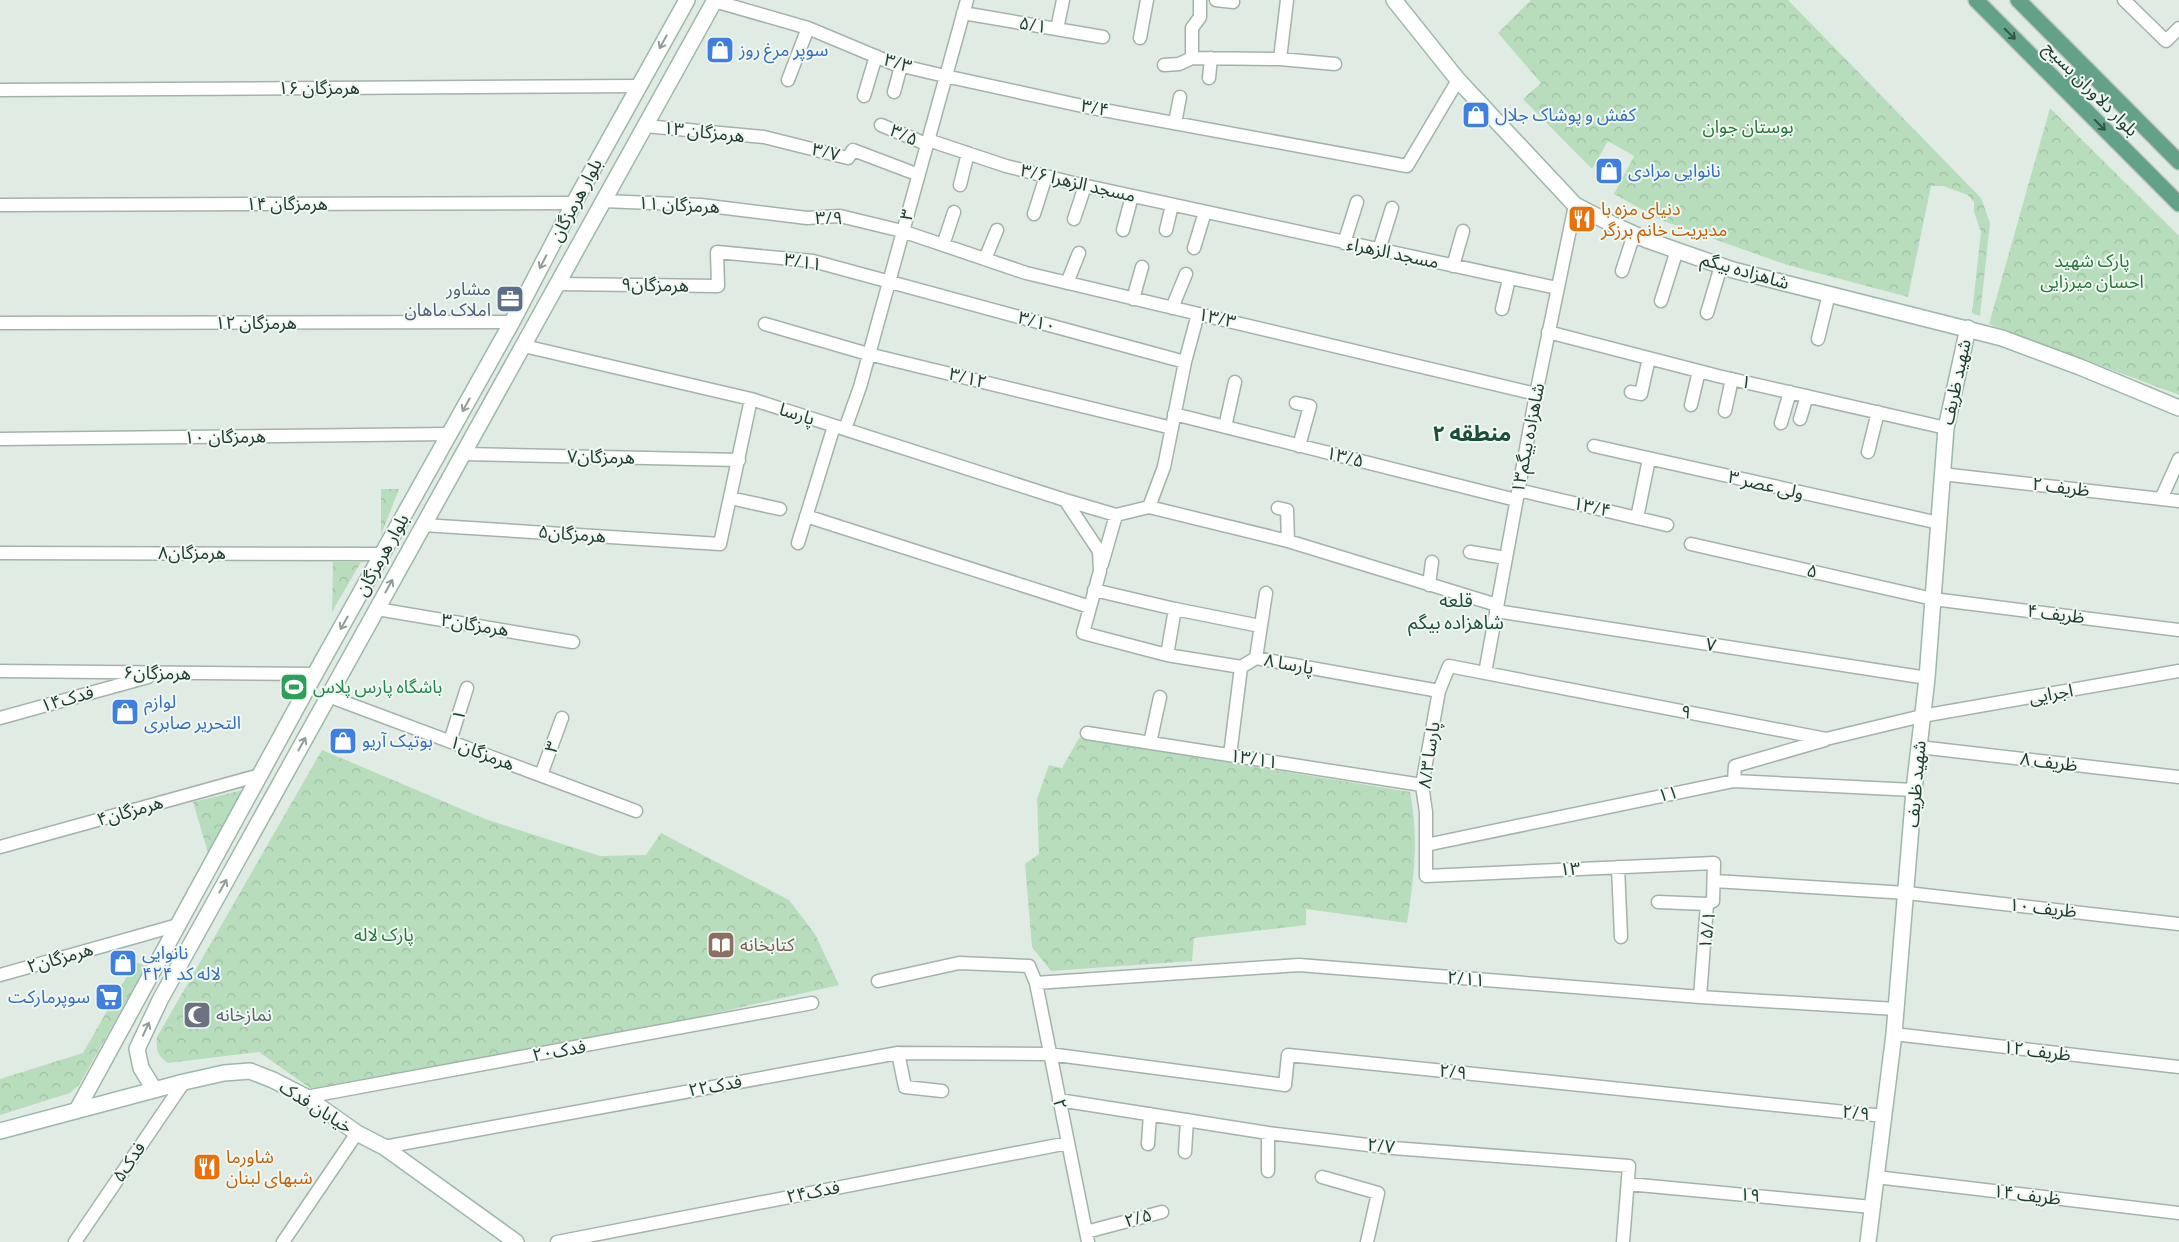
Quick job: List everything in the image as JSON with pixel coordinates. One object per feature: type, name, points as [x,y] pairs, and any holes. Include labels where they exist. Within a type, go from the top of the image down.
[{"type":"main road","name":"بلوار دلاوران بسیج","points":[[1976,0],[2179,204]]},
{"type":"main road","name":"بلوار دلاوران بسیج","points":[[2018,0],[2179,162]]},
{"type":"main road","points":[[2066,90],[2087,69]]},
{"type":"street","name":"بلوار هرمزگان","points":[[77,1110],[315,674],[512,322],[574,203],[687,0]]},
{"type":"street","name":"۳","points":[[798,543],[839,427],[860,387],[967,0]]},
{"type":"street","points":[[1057,29],[1063,0]]},
{"type":"street","points":[[1140,38],[1147,0]]},
{"type":"street","points":[[1192,58],[1192,28],[1200,17],[1200,0]]},
{"type":"street","points":[[1216,0],[1233,2]]},
{"type":"street","points":[[1280,59],[1287,0]]},
{"type":"street","name":"شاهزاده بیگم","points":[[1394,0],[1458,80],[1575,205],[1634,234],[1721,266],[2002,338],[2080,367],[2179,408]]},
{"type":"street","points":[[2124,0],[2166,41],[2179,28]]},
{"type":"street","name":"بلوار هرمزگان","points":[[154,1089],[141,1068],[137,1050],[160,1000],[714,1]]},
{"type":"street","name":"۳/۳","points":[[714,1],[808,28],[901,66],[945,76]]},
{"type":"street","name":"۵/۱","points":[[963,14],[1103,37]]},
{"type":"street","points":[[788,80],[808,28]]},
{"type":"street","points":[[864,96],[876,56]]},
{"type":"street","points":[[1164,65],[1179,64],[1192,58],[1280,59],[1335,64]]},
{"type":"street","points":[[1209,78],[1211,58]]},
{"type":"street","points":[[894,92],[901,66]]},
{"type":"street","name":"۳/۴","points":[[945,76],[1087,107],[1407,166],[1458,80]]},
{"type":"street","name":"هرمزگان ۱۶","points":[[0,90],[638,86]]},
{"type":"street","points":[[1175,123],[1180,97]]},
{"type":"street","name":"۳/۵","points":[[882,125],[927,142]]},
{"type":"street","name":"هرمزگان ۱۳","points":[[645,126],[764,137]]},
{"type":"street","name":"۳/۷","points":[[764,137],[848,158],[853,150],[911,172]]},
{"type":"street","name":"مسجد الزهرا ۳/۶","points":[[927,142],[1085,186],[1230,218]]},
{"type":"street","points":[[960,185],[968,153]]},
{"type":"street","points":[[1034,214],[1046,176]]},
{"type":"street","points":[[1074,219],[1085,186]]},
{"type":"street","points":[[1123,230],[1132,196]]},
{"type":"street","name":"هرمزگان ۱۱","points":[[603,201],[701,204],[754,211]]},
{"type":"street","points":[[1344,243],[1357,202]]},
{"type":"street","name":"هرمزگان ۱۴","points":[[0,206],[574,203]]},
{"type":"street","points":[[1166,230],[1172,205]]},
{"type":"street","name":"شاهزاده بیگم۱۳","points":[[1485,673],[1536,394],[1575,205]]},
{"type":"street","points":[[1379,250],[1392,208]]},
{"type":"street","name":"۳/۹","points":[[754,211],[807,218],[840,216],[902,231]]},
{"type":"street","points":[[943,245],[954,212]]},
{"type":"street","points":[[1194,248],[1205,212]]},
{"type":"street","name":"مسجد الزهراء","points":[[1230,218],[1557,288]]},
{"type":"street","points":[[985,259],[997,230]]},
{"type":"street","name":"۱۳/۳","points":[[902,231],[1026,273],[1536,394]]},
{"type":"street","points":[[1453,266],[1463,231]]},
{"type":"street","points":[[1622,272],[1634,234]]},
{"type":"street","points":[[1661,301],[1677,250]]},
{"type":"street","name":"هرمزگان۹","points":[[557,284],[718,286],[717,252]]},
{"type":"street","name":"۳/۱۱","points":[[717,252],[813,261],[888,281]]},
{"type":"street","points":[[1067,283],[1080,253]]},
{"type":"street","points":[[1707,314],[1721,266]]},
{"type":"street","points":[[1134,298],[1142,268]]},
{"type":"street","points":[[1172,308],[1186,274]]},
{"type":"street","points":[[1502,309],[1509,279]]},
{"type":"street","name":"۳/۱۰","points":[[888,281],[1185,362]]},
{"type":"street","points":[[1818,340],[1829,294]]},
{"type":"street","points":[[806,516],[1090,607],[1116,515],[1149,507],[1164,467],[1185,362],[1198,314]]},
{"type":"street","name":"هرمزگان ۱۲","points":[[0,323],[512,322]]},
{"type":"street","name":"۳/۱۲","points":[[765,324],[868,354],[1172,428]]},
{"type":"street","name":"شهید ظریف","points":[[1868,1242],[1894,1034],[1914,790],[1927,678],[1946,428],[1968,328]]},
{"type":"street","name":"۱","points":[[1548,332],[1732,379],[1946,428]]},
{"type":"street","name":"پارسا","points":[[524,346],[752,399],[1116,515]]},
{"type":"street","points":[[1630,392],[1641,394],[1649,358]]},
{"type":"street","points":[[1691,405],[1699,371]]},
{"type":"street","points":[[1725,411],[1732,379]]},
{"type":"street","points":[[1225,427],[1235,382]]},
{"type":"street","points":[[1781,422],[1790,392]]},
{"type":"street","points":[[1800,419],[1807,396]]},
{"type":"street","points":[[752,399],[730,498],[780,509]]},
{"type":"street","points":[[1296,403],[1310,406],[1299,446]]},
{"type":"street","points":[[1868,452],[1878,412]]},
{"type":"street","name":"۱۳/۵","points":[[1174,414],[1299,446],[1517,495]]},
{"type":"street","name":"هرمزگان ۱۰","points":[[0,439],[450,434]]},
{"type":"street","name":"ولی عصر ۳","points":[[1594,446],[1939,523]]},
{"type":"street","name":"هرمزگان۷","points":[[463,454],[739,460]]},
{"type":"street","points":[[1637,518],[1648,459]]},
{"type":"street","points":[[2161,499],[2179,459]]},
{"type":"street","name":"ظریف ۲","points":[[1942,474],[2179,501]]},
{"type":"street","name":"۱۳/۴","points":[[1517,495],[1667,524]]},
{"type":"street","name":"هرمزگان۵","points":[[423,525],[720,544],[730,498]]},
{"type":"street","points":[[1065,500],[1099,551],[1100,571]]},
{"type":"street","name":"۷","points":[[1149,507],[1288,541],[1496,608],[1927,678]]},
{"type":"street","points":[[1278,508],[1287,510],[1288,541]]},
{"type":"street","name":"۵","points":[[1691,544],[1933,599]]},
{"type":"street","points":[[1470,552],[1506,558]]},
{"type":"street","name":"هرمزگان۸","points":[[0,553],[383,554]]},
{"type":"street","points":[[1429,585],[1432,562]]},
{"type":"street","points":[[1094,590],[1260,626]]},
{"type":"street","points":[[1256,658],[1266,592]]},
{"type":"street","name":"ظریف ۴","points":[[1933,599],[2179,630]]},
{"type":"street","name":"۸ پارسا","points":[[1090,607],[1083,633],[1167,655],[1242,667],[1256,658],[1440,691]]},
{"type":"street","name":"هرمزگان۳","points":[[377,609],[573,642]]},
{"type":"street","points":[[1167,655],[1175,609]]},
{"type":"street","name":"۹","points":[[1449,666],[1826,739],[1922,716]]},
{"type":"street","name":"۸/۳ پارسا","points":[[1426,876],[1426,812],[1422,785],[1440,691],[1449,666]]},
{"type":"street","points":[[1230,755],[1242,667]]},
{"type":"street","name":"هرمزگان۶","points":[[0,671],[315,674]]},
{"type":"street","name":"اجرایی","points":[[1922,716],[2179,671]]},
{"type":"street","name":"فدک۱۴","points":[[0,718],[162,673]]},
{"type":"street","name":"۱","points":[[450,742],[467,688]]},
{"type":"street","name":"هرمزگان۱","points":[[328,696],[636,811]]},
{"type":"street","points":[[1150,743],[1160,697]]},
{"type":"street","name":"۳","points":[[541,776],[562,718]]},
{"type":"street","name":"۱۳/۱۱","points":[[1087,733],[1422,785]]},
{"type":"street","points":[[1734,780],[1735,766],[1826,739]]},
{"type":"street","name":"ظریف ۸","points":[[1919,747],[2179,777]]},
{"type":"street","name":"هرمزگان۴","points":[[0,847],[260,775]]},
{"type":"street","name":"۱۱","points":[[1426,845],[1734,780],[1914,790]]},
{"type":"street","name":"۱۳","points":[[1426,876],[1714,863]]},
{"type":"street","name":"۱۵/۱","points":[[1700,997],[1707,904],[1712,901],[1714,863]]},
{"type":"street","points":[[1618,867],[1621,937]]},
{"type":"street","points":[[1714,880],[1907,893]]},
{"type":"street","name":"ظریف ۱۰","points":[[1907,893],[2179,924]]},
{"type":"street","points":[[1658,902],[1707,904]]},
{"type":"street","name":"هرمزگان۲","points":[[0,975],[178,926]]},
{"type":"street","name":"۲","points":[[878,981],[959,963],[1029,966],[1036,984],[1087,1237]]},
{"type":"street","name":"۲/۱۱","points":[[1036,984],[1299,965],[1700,997],[1896,1009]]},
{"type":"street","points":[[142,989],[160,1000]]},
{"type":"street","name":"فدک۲۰","points":[[306,1097],[812,1004]]},
{"type":"street","name":"ظریف ۱۲","points":[[1894,1034],[2179,1067]]},
{"type":"street","points":[[898,1053],[905,1087],[942,1091]]},
{"type":"street","name":"فدک۲۲","points":[[384,1147],[898,1053],[1049,1054]]},
{"type":"street","name":"۲/۹","points":[[1049,1054],[1285,1085],[1288,1055],[1884,1116]]},
{"type":"street","name":"خیابان فدک","points":[[0,1131],[154,1089],[224,1073],[250,1071],[273,1080],[306,1097],[357,1133],[384,1147],[507,1239]]},
{"type":"street","name":"فدک۵","points":[[75,1242],[184,1082]]},
{"type":"street","name":"۲/۷","points":[[1059,1100],[1268,1133],[1393,1148],[1629,1166],[1623,1242]]},
{"type":"street","points":[[1148,1144],[1150,1114]]},
{"type":"street","points":[[1185,1152],[1187,1120]]},
{"type":"street","points":[[283,1242],[357,1133]]},
{"type":"street","points":[[1268,1133],[1268,1171]]},
{"type":"street","name":"فدک۲۴","points":[[557,1242],[1068,1143]]},
{"type":"street","points":[[1322,1177],[1378,1193],[1367,1242]]},
{"type":"street","name":"ظریف ۱۴","points":[[1876,1177],[2179,1212]]},
{"type":"street","name":"۱۹","points":[[1628,1184],[1872,1207]]},
{"type":"street","name":"۲/۵","points":[[1087,1237],[1162,1212]]},
{"type":"green space","name":"بوستان جوان","points":[[1531,0],[1788,0],[1981,198],[1990,223],[1980,316],[1972,313],[1981,232],[1974,212],[1974,202],[1968,195],[1943,186],[1931,186],[1908,297],[1784,264],[1661,220],[1614,194],[1634,156],[1608,141],[1592,169],[1523,99],[1541,83],[1498,33]]},
{"type":"green space","name":"پارک شهید احسان میرزایی","points":[[2050,108],[2179,236],[2179,395],[1989,324]]},
{"type":"green space","points":[[381,489],[399,489],[381,535]]},
{"type":"green space","points":[[333,562],[361,562],[332,612]]},
{"type":"green space","points":[[1079,738],[1410,792],[1413,808],[1415,858],[1407,923],[1306,909],[1306,925],[1194,938],[1192,961],[1051,971],[1032,947],[1025,864],[1039,854],[1037,799],[1049,765],[1062,768]]},
{"type":"green space","name":"پارک لاله","points":[[322,750],[485,819],[600,856],[646,855],[661,833],[789,900],[815,934],[839,985],[578,1044],[320,1095],[259,1052],[168,1063],[158,1052],[157,1037]]},
{"type":"green space","points":[[243,790],[208,853],[193,802]]},
{"type":"green space","points":[[135,962],[146,966],[79,1085],[70,1093],[0,1115],[0,1079],[83,1053]]},
{"type":"place","name":"سوپر مرغ روز","points":[[720,50]]},
{"type":"place","name":"کفش و پوشاک جلال","points":[[1476,115]]},
{"type":"place","name":"نانوایی مرادی","points":[[1609,171]]},
{"type":"place","name":"دنیای مزه با مدیریت خانم برزگر","points":[[1582,219]]},
{"type":"place","name":"مشاور املاک ماهان","points":[[510,299]]},
{"type":"place","name":"باشگاه پارس پلاس","points":[[294,687]]},
{"type":"place","name":"لوازم التحریر صابری","points":[[125,712]]},
{"type":"place","name":"بوتیک آریو","points":[[343,741]]},
{"type":"place","name":"کتابخانه","points":[[721,945]]},
{"type":"place","name":"نانوایی لاله کد ۴۲۴","points":[[123,963]]},
{"type":"place","name":"سوپرمارکت","points":[[109,997]]},
{"type":"place","name":"نمازخانه","points":[[197,1015]]},
{"type":"place","name":"شاورما شبهای لبنان","points":[[207,1167]]},
{"type":"district","name":"منطقه ۲","points":[[1472,433]]},
{"type":"district","name":"قلعه شاهزاده بیگم","points":[[1456,611]]}]
